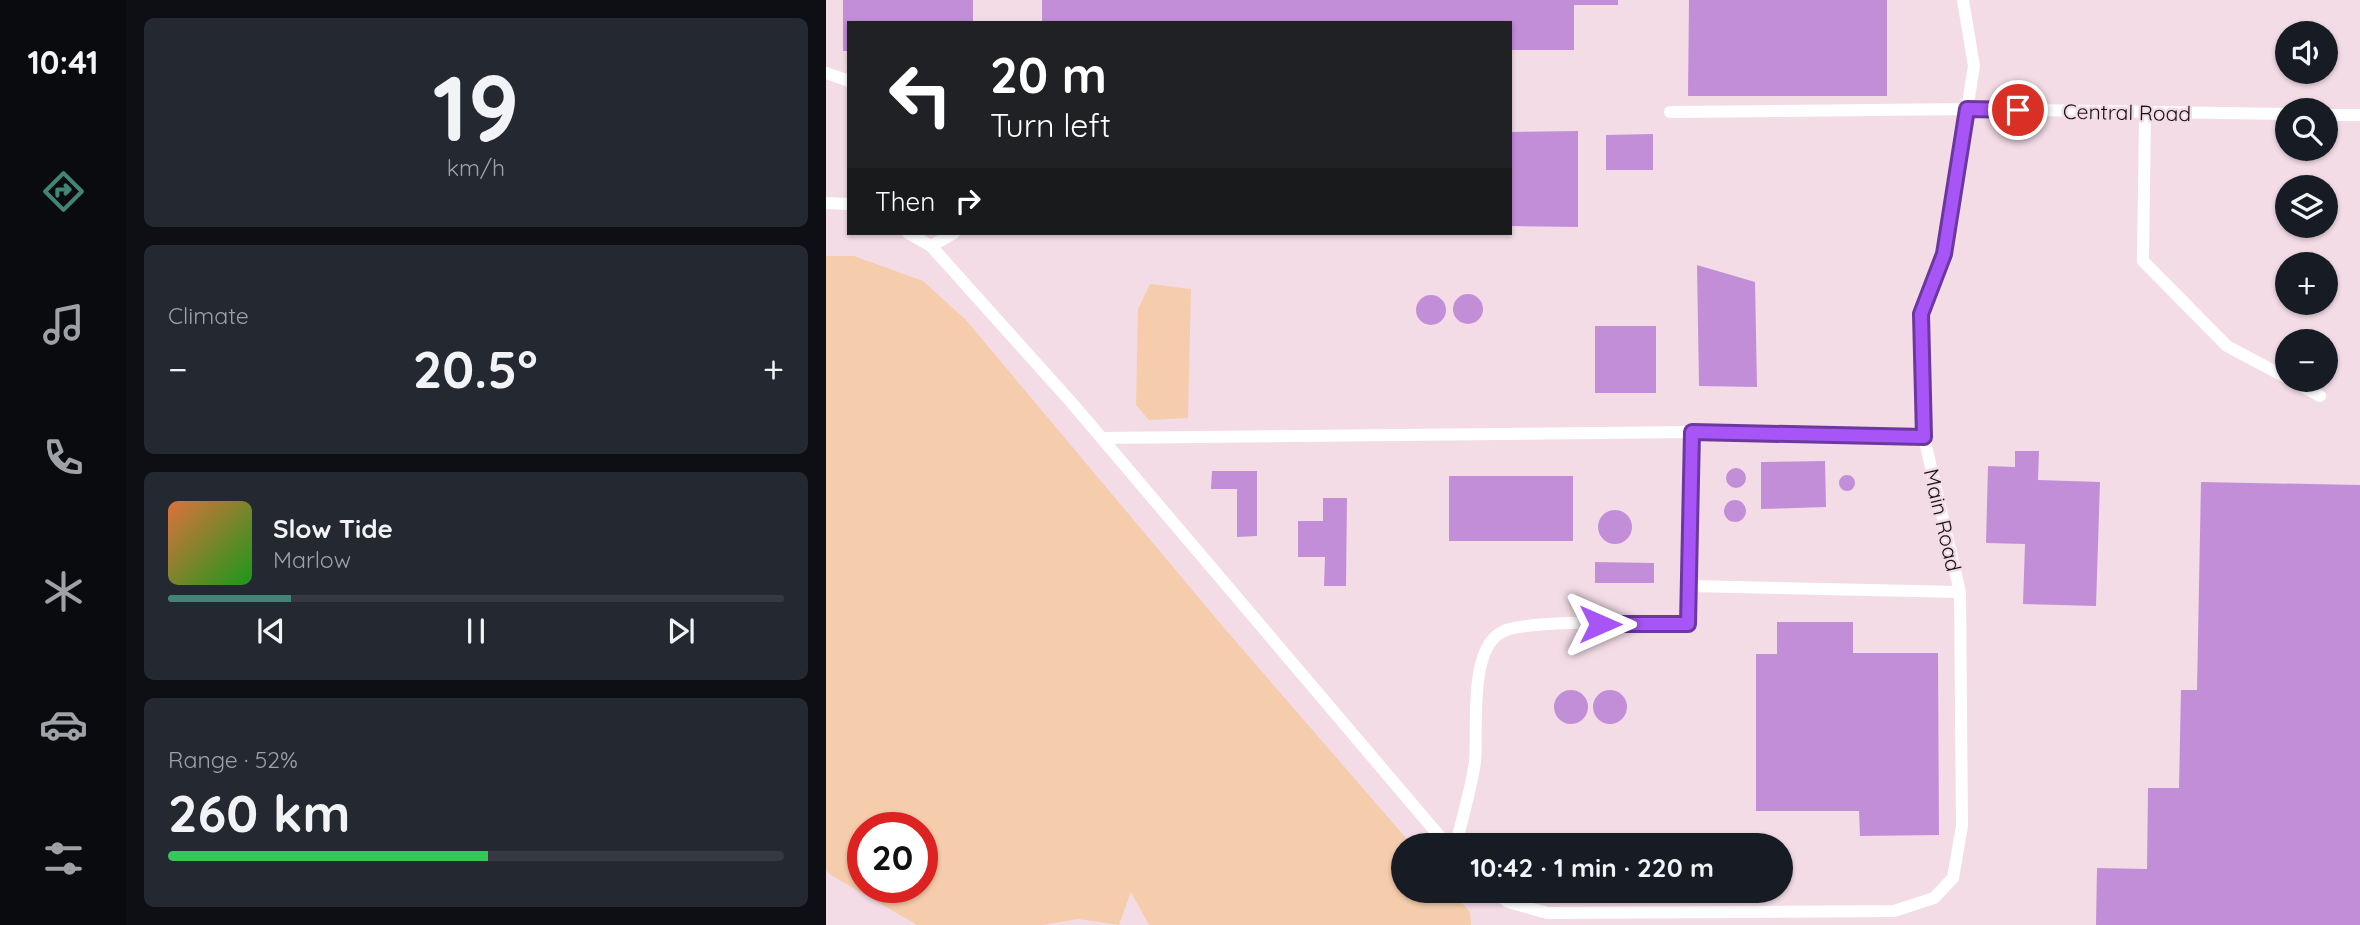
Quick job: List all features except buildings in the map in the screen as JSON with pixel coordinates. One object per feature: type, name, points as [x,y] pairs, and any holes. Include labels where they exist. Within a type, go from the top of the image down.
[{"type":"lane","name":"Main Road","points":[[1512,903],[1548,913],[1894,911],[1934,898],[1953,878],[1962,826],[1960,593],[1924,437],[1921,314],[1944,254],[1974,66],[1963,0]]},
{"type":"lane","points":[[826,73],[847,80]]},
{"type":"lane","name":"Central Road","points":[[1670,112],[1967,109],[2275,114]]},
{"type":"lane","points":[[2145,112],[2143,261],[2228,346],[2275,372]]},
{"type":"lane","points":[[2338,115],[2360,116]]},
{"type":"lane","points":[[826,203],[847,204]]},
{"type":"lane","points":[[912,235],[931,246],[1101,438],[1437,833]]},
{"type":"lane","points":[[931,246],[950,235]]},
{"type":"lane","points":[[2312,392],[2320,396]]},
{"type":"lane","points":[[1459,833],[1475,762],[1475,710],[1483,654],[1501,632],[1527,626],[1688,624],[1692,432]]},
{"type":"lane","points":[[1101,438],[1692,432],[1924,437]]},
{"type":"lane","points":[[1689,586],[1960,593]]},
{"type":"shaded area","points":[[826,256],[854,256],[923,281],[966,320],[1225,629],[1402,833],[1391,833],[1391,903],[1462,903],[1470,912],[1471,925],[1149,925],[1131,892],[1119,925],[1078,919],[1043,925],[917,925],[879,903],[938,903],[938,812],[847,812],[847,884],[826,870]]},
{"type":"shaded area","points":[[1150,284],[1191,289],[1188,418],[1149,420],[1136,405],[1138,309]]},
{"type":"route","points":[[1600,624],[1688,624],[1692,432],[1924,437],[1921,314],[1944,254],[1967,109],[2018,110]]}]
